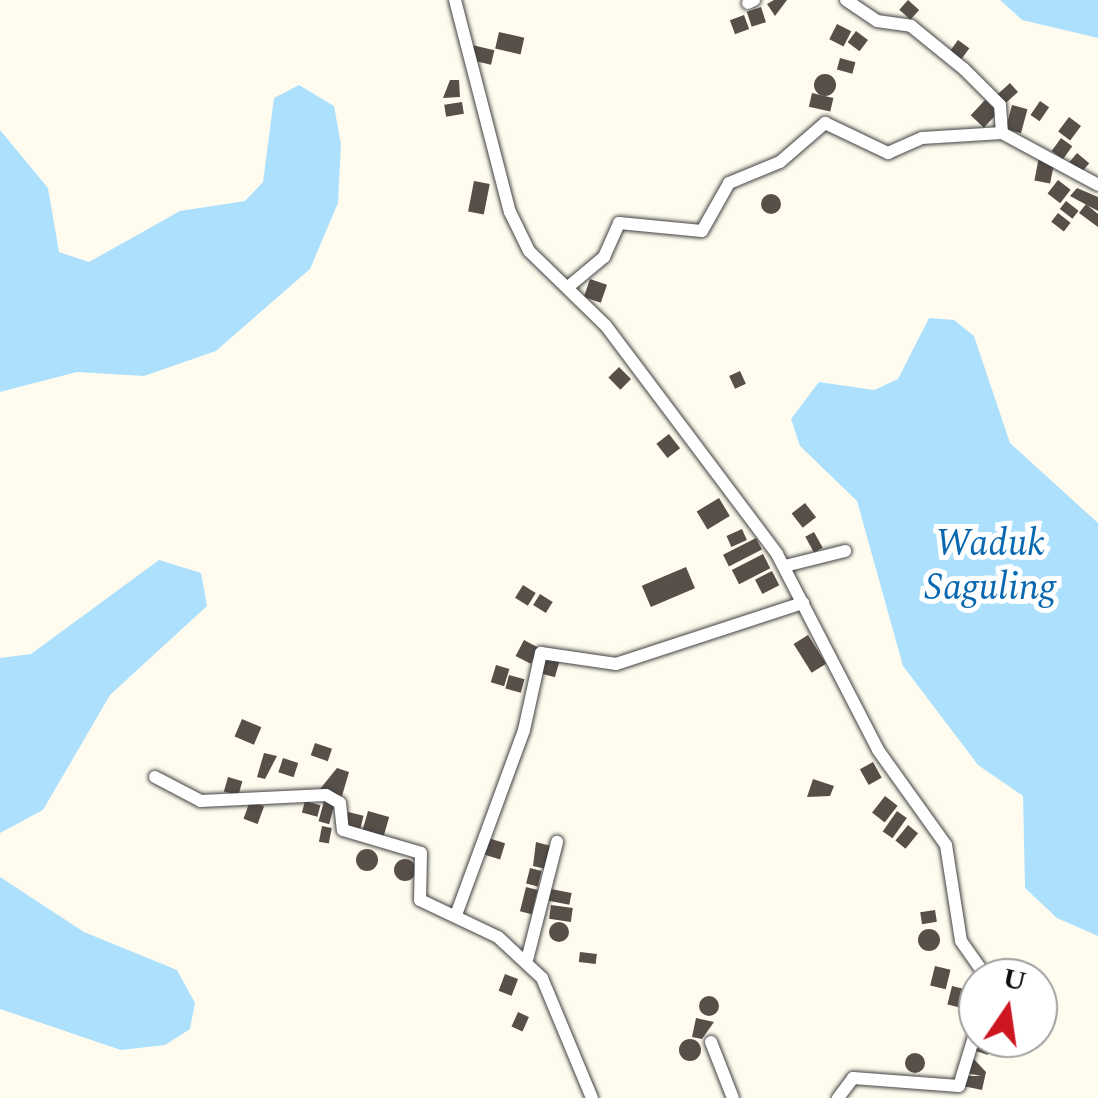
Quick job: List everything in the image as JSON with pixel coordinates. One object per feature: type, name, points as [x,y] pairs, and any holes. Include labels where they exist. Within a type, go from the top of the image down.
[{"type":"street","points":[[455,0],[510,212],[529,252],[568,288],[785,566],[878,750],[946,845],[961,942],[972,958]]},
{"type":"street","points":[[846,0],[878,22],[911,26],[964,69],[1000,104],[1002,133]]},
{"type":"street","points":[[568,288],[604,257],[618,224],[702,231],[729,182],[780,162],[820,124],[888,154],[922,138],[1002,133],[1098,185]]},
{"type":"street","points":[[785,566],[845,552]]},
{"type":"street","points":[[456,915],[524,730],[541,653],[616,664],[803,603]]},
{"type":"street","points":[[155,777],[201,801],[269,792],[336,799],[343,830],[421,854],[416,894],[527,960],[559,1010],[592,1098]]},
{"type":"street","points":[[527,960],[557,842]]},
{"type":"street","points":[[710,1042],[733,1098]]},
{"type":"street","points":[[838,1098],[853,1078],[959,1086],[968,1058]]},
{"type":"water","points":[[1000,0],[1098,0],[1098,38],[1022,20]]},
{"type":"water","points":[[299,85],[334,106],[341,144],[338,203],[310,269],[216,351],[144,376],[77,372],[0,392],[0,130],[48,188],[59,252],[89,262],[180,211],[245,201],[263,182],[274,98]]},
{"type":"water","name":"Waduk Saguling","points":[[929,318],[954,320],[974,336],[1010,443],[1098,523],[1098,936],[1057,918],[1025,888],[1023,796],[978,765],[903,666],[857,501],[800,446],[791,419],[819,382],[874,390],[898,379]]},
{"type":"water","points":[[159,560],[201,573],[207,606],[110,695],[43,810],[0,833],[0,658],[31,654]]},
{"type":"water","points":[[0,877],[84,932],[177,970],[195,1003],[190,1029],[165,1045],[121,1050],[0,1009]]},
{"type":"building","points":[[774,0],[787,0],[775,16],[767,4]]},
{"type":"building","points":[[908,0],[919,10],[910,20],[899,10]]},
{"type":"building","points":[[761,7],[766,22],[752,27],[747,12]]},
{"type":"building","points":[[744,15],[749,29],[735,34],[730,20]]},
{"type":"building","points":[[837,24],[851,31],[844,46],[829,39]]},
{"type":"building","points":[[856,31],[868,40],[860,51],[848,42]]},
{"type":"building","points":[[499,32],[524,38],[521,54],[495,49]]},
{"type":"building","points":[[958,40],[969,48],[960,61],[949,53]]},
{"type":"building","points":[[472,45],[494,50],[491,65],[469,60]]},
{"type":"building","points":[[840,58],[855,62],[852,74],[837,70]]},
{"type":"building","points":[[825,74],[833,77],[833,93],[825,96],[817,93],[814,85],[817,77]]},
{"type":"building","points":[[450,80],[459,80],[460,97],[443,98]]},
{"type":"building","points":[[1010,83],[1018,92],[1005,103],[997,94]]},
{"type":"building","points":[[812,93],[833,98],[830,112],[809,107]]},
{"type":"building","points":[[985,100],[998,112],[984,128],[971,115]]},
{"type":"building","points":[[1040,101],[1049,107],[1040,121],[1030,115]]},
{"type":"building","points":[[462,102],[464,114],[446,117],[444,105]]},
{"type":"building","points":[[1012,105],[1027,109],[1021,133],[1006,129]]},
{"type":"building","points":[[1069,117],[1081,126],[1070,140],[1058,131]]},
{"type":"building","points":[[1061,138],[1072,146],[1063,159],[1052,151]]},
{"type":"building","points":[[1077,153],[1089,163],[1082,172],[1069,162]]},
{"type":"building","points":[[1039,157],[1055,160],[1050,184],[1034,181]]},
{"type":"building","points":[[1058,180],[1071,190],[1060,203],[1048,193]]},
{"type":"building","points":[[474,181],[490,184],[484,214],[468,211]]},
{"type":"building","points":[[1077,188],[1098,197],[1098,211],[1070,196]]},
{"type":"building","points":[[771,194],[781,204],[771,214],[761,204]]},
{"type":"building","points":[[1066,201],[1079,211],[1072,219],[1060,209]]},
{"type":"building","points":[[1086,204],[1098,214],[1098,227],[1079,213]]},
{"type":"building","points":[[1058,213],[1071,223],[1064,232],[1051,222]]},
{"type":"building","points":[[590,279],[607,285],[601,303],[584,297]]},
{"type":"building","points":[[619,367],[631,379],[620,390],[608,378]]},
{"type":"building","points":[[740,371],[746,384],[735,389],[729,376]]},
{"type":"building","points":[[669,434],[680,448],[667,458],[656,444]]},
{"type":"building","points":[[719,498],[730,516],[708,529],[697,511]]},
{"type":"building","points":[[805,503],[816,517],[803,528],[792,513]]},
{"type":"building","points":[[742,529],[747,540],[731,547],[726,536]]},
{"type":"building","points":[[814,532],[823,548],[814,553],[805,537]]},
{"type":"building","points":[[756,538],[762,550],[729,566],[723,555]]},
{"type":"building","points":[[763,554],[770,568],[739,584],[732,570]]},
{"type":"building","points":[[686,567],[695,588],[651,607],[642,586]]},
{"type":"building","points":[[772,571],[779,585],[762,594],[755,580]]},
{"type":"building","points":[[523,585],[536,593],[528,606],[515,598]]},
{"type":"building","points":[[540,594],[553,602],[546,613],[533,605]]},
{"type":"building","points":[[808,635],[826,664],[812,673],[794,644]]},
{"type":"building","points":[[524,640],[539,648],[531,664],[516,656]]},
{"type":"building","points":[[542,657],[559,662],[555,677],[538,672]]},
{"type":"building","points":[[496,665],[509,669],[504,686],[491,682]]},
{"type":"building","points":[[509,675],[524,679],[521,693],[505,689]]},
{"type":"building","points":[[242,719],[261,727],[254,745],[235,736]]},
{"type":"building","points":[[315,743],[332,749],[328,761],[311,755]]},
{"type":"building","points":[[264,753],[277,756],[265,779],[257,777]]},
{"type":"building","points":[[283,758],[298,763],[294,777],[278,772]]},
{"type":"building","points":[[873,762],[882,778],[869,785],[860,769]]},
{"type":"building","points":[[337,768],[349,772],[342,796],[320,789]]},
{"type":"building","points":[[228,777],[242,781],[238,796],[224,791]]},
{"type":"building","points":[[813,779],[834,786],[830,796],[807,797]]},
{"type":"building","points":[[885,796],[898,806],[885,822],[872,813]]},
{"type":"building","points":[[250,801],[264,806],[258,824],[244,819]]},
{"type":"building","points":[[305,801],[320,805],[317,817],[302,813]]},
{"type":"building","points":[[324,801],[335,804],[329,824],[319,821]]},
{"type":"building","points":[[368,811],[389,817],[383,837],[362,831]]},
{"type":"building","points":[[897,811],[907,818],[892,838],[883,831]]},
{"type":"building","points":[[348,812],[364,816],[360,831],[344,828]]},
{"type":"building","points":[[908,825],[918,833],[906,849],[895,841]]},
{"type":"building","points":[[322,826],[332,828],[329,844],[319,842]]},
{"type":"building","points":[[485,837],[505,843],[500,859],[480,853]]},
{"type":"building","points":[[536,842],[551,846],[546,869],[533,866]]},
{"type":"building","points":[[367,849],[375,852],[375,868],[367,871],[359,868],[356,860],[359,852]]},
{"type":"building","points":[[405,859],[413,862],[413,878],[405,881],[397,878],[394,870],[397,862]]},
{"type":"building","points":[[530,868],[542,871],[538,886],[526,884]]},
{"type":"building","points":[[526,887],[538,890],[532,914],[520,911]]},
{"type":"building","points":[[551,889],[572,893],[569,905],[549,901]]},
{"type":"building","points":[[551,905],[573,908],[571,922],[549,919]]},
{"type":"building","points":[[935,910],[937,922],[922,924],[920,912]]},
{"type":"building","points":[[555,922],[563,922],[569,932],[563,942],[555,942],[549,936],[549,928]]},
{"type":"building","points":[[929,929],[937,932],[937,948],[929,951],[921,948],[918,940],[921,932]]},
{"type":"building","points":[[580,952],[597,954],[596,964],[579,962]]},
{"type":"building","points":[[935,966],[951,970],[946,989],[930,985]]},
{"type":"building","points":[[505,974],[518,979],[512,996],[499,991]]},
{"type":"building","points":[[952,986],[958,987],[958,1007],[947,1004]]},
{"type":"building","points":[[709,996],[719,1006],[709,1016],[699,1006]]},
{"type":"building","points":[[518,1012],[529,1017],[522,1031],[511,1027]]},
{"type":"building","points":[[696,1018],[714,1022],[702,1039],[692,1037]]},
{"type":"building","points":[[690,1039],[701,1050],[690,1061],[679,1050]]},
{"type":"building","points":[[915,1053],[925,1063],[915,1073],[905,1063]]},
{"type":"building","points":[[969,1058],[973,1058],[986,1072],[982,1090],[963,1086],[965,1076],[981,1076],[966,1073]]}]
